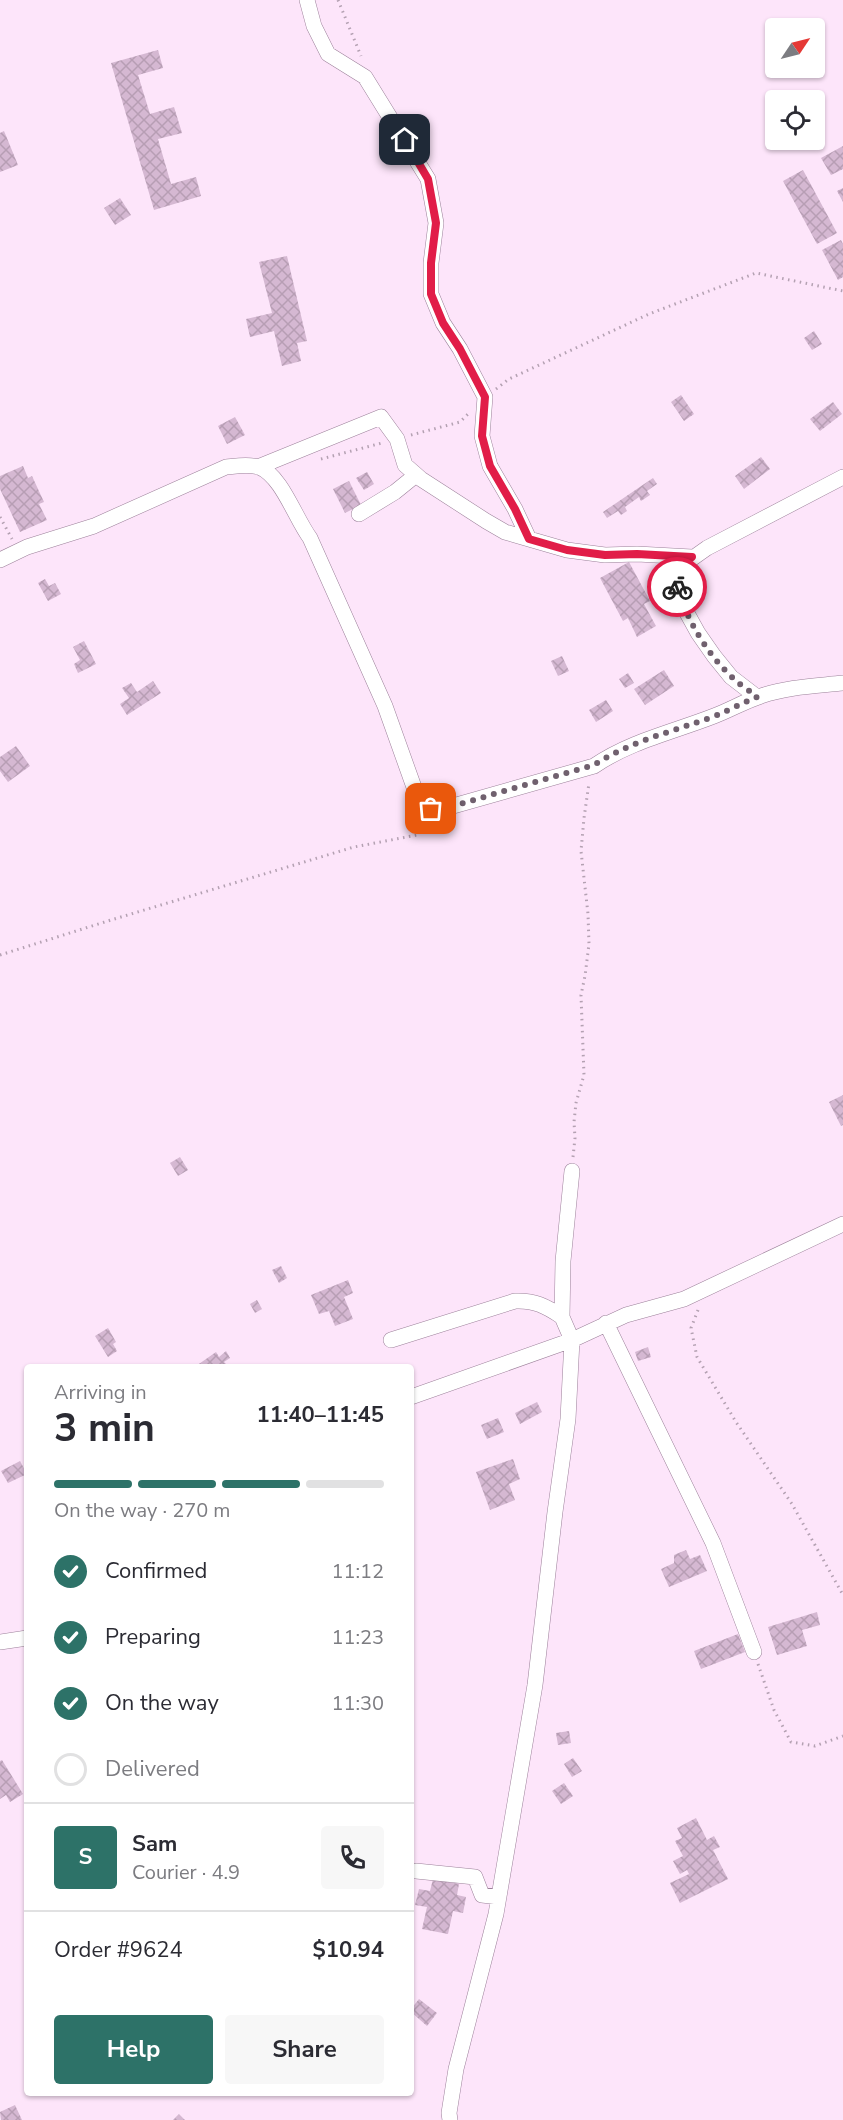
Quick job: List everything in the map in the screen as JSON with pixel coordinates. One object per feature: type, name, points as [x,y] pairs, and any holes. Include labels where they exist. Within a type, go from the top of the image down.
[{"type":"street","points":[[307,0],[314,26],[328,54],[365,77],[428,179],[436,223],[431,263],[431,294],[443,323],[460,349],[485,397],[482,436],[490,466],[529,539]]},
{"type":"street","points":[[258,467],[381,417],[397,439],[405,465],[416,475],[505,532],[567,550],[605,555],[692,557]]},
{"type":"street","points":[[0,561],[18,551],[94,526],[226,468],[243,465],[258,467],[271,475],[280,487],[310,538],[385,706],[415,790],[421,800],[431,809],[446,808],[594,765],[662,733],[713,717],[778,690],[843,683]]},
{"type":"street","points":[[359,514],[395,492],[416,475]]},
{"type":"street","points":[[757,697],[731,677],[714,656],[682,604],[676,587],[677,574],[692,557],[843,477]]},
{"type":"street","points":[[450,2120],[449,2113],[456,2069],[499,1897],[536,1685],[568,1419],[572,1340],[562,1317],[563,1261],[572,1171]]},
{"type":"street","points":[[414,1396],[572,1340],[626,1315],[704,1291],[843,1224]]},
{"type":"street","points":[[391,1340],[515,1301],[528,1300],[538,1303],[562,1317]]},
{"type":"street","points":[[606,1323],[713,1543],[754,1652]]},
{"type":"street","points":[[0,1642],[24,1638]]},
{"type":"street","points":[[416,1871],[476,1877],[482,1895],[499,1897]]},
{"type":"path","points":[[338,0],[361,51],[365,77]]},
{"type":"path","points":[[312,462],[460,422],[485,397],[509,379],[649,314],[756,273],[843,291]]},
{"type":"path","points":[[0,517],[18,551]]},
{"type":"path","points":[[572,1171],[576,1103],[584,1075],[581,994],[589,944],[581,851],[586,799],[594,765]]},
{"type":"path","points":[[0,956],[354,847],[417,835],[431,809]]},
{"type":"path","points":[[704,1291],[691,1328],[698,1357],[736,1422],[792,1504],[843,1595]]},
{"type":"path","points":[[754,1652],[774,1710],[791,1742],[815,1746],[843,1736]]},
{"type":"building","points":[[158,50],[163,68],[138,75],[150,114],[174,107],[182,133],[158,139],[171,184],[196,177],[201,196],[154,210],[111,63]]},
{"type":"building","points":[[4,131],[18,165],[0,172],[0,133]]},
{"type":"building","points":[[843,146],[843,169],[831,175],[821,158]]},
{"type":"building","points":[[803,170],[837,233],[817,244],[783,181]]},
{"type":"building","points":[[843,188],[843,202],[837,191]]},
{"type":"building","points":[[120,198],[131,215],[115,225],[104,208]]},
{"type":"building","points":[[841,240],[843,277],[838,280],[822,250]]},
{"type":"building","points":[[287,256],[307,341],[297,343],[301,361],[282,366],[274,331],[250,337],[246,319],[272,313],[259,262]]},
{"type":"building","points":[[814,331],[822,344],[812,350],[804,338]]},
{"type":"building","points":[[681,395],[694,414],[684,421],[671,402]]},
{"type":"building","points":[[833,402],[842,414],[820,431],[810,419]]},
{"type":"building","points":[[235,417],[245,435],[227,444],[218,426]]},
{"type":"building","points":[[761,457],[770,469],[744,489],[735,476]]},
{"type":"building","points":[[23,466],[28,478],[32,476],[44,502],[39,504],[47,520],[20,532],[0,489],[0,476]]},
{"type":"building","points":[[367,472],[374,484],[364,490],[356,478]]},
{"type":"building","points":[[653,478],[657,484],[647,491],[650,495],[641,501],[639,497],[625,507],[627,511],[621,515],[618,511],[607,518],[603,512]]},
{"type":"building","points":[[349,481],[361,505],[345,513],[333,489]]},
{"type":"building","points":[[629,562],[650,601],[644,604],[656,626],[637,637],[628,618],[623,621],[600,578]]},
{"type":"building","points":[[45,579],[49,586],[55,583],[61,594],[48,601],[38,583]]},
{"type":"building","points":[[84,641],[96,664],[78,673],[74,664],[80,660],[73,647]]},
{"type":"building","points":[[562,656],[569,671],[558,676],[551,661]]},
{"type":"building","points":[[664,670],[674,686],[645,705],[634,689]]},
{"type":"building","points":[[628,673],[634,683],[625,688],[619,679]]},
{"type":"building","points":[[153,681],[161,693],[127,715],[120,704],[129,698],[122,688],[131,683],[137,692]]},
{"type":"building","points":[[606,700],[613,711],[596,722],[589,710]]},
{"type":"building","points":[[16,746],[30,766],[8,782],[0,771],[0,757]]},
{"type":"building","points":[[843,1095],[843,1125],[841,1126],[829,1102]]},
{"type":"building","points":[[180,1157],[188,1170],[178,1176],[170,1163]]},
{"type":"building","points":[[281,1266],[287,1278],[279,1283],[272,1270]]},
{"type":"building","points":[[348,1280],[353,1293],[344,1297],[353,1319],[335,1326],[329,1311],[319,1314],[311,1295]]},
{"type":"building","points":[[257,1300],[262,1309],[255,1313],[250,1304]]},
{"type":"building","points":[[108,1328],[116,1342],[113,1344],[117,1351],[108,1357],[95,1336]]},
{"type":"building","points":[[648,1347],[651,1357],[638,1361],[635,1352]]},
{"type":"building","points":[[226,1351],[230,1358],[224,1362],[226,1364],[199,1364],[216,1352],[219,1357]]},
{"type":"building","points":[[537,1402],[542,1412],[520,1424],[515,1413]]},
{"type":"building","points":[[498,1418],[504,1432],[487,1439],[481,1425]]},
{"type":"building","points":[[513,1459],[520,1479],[509,1484],[515,1500],[490,1510],[476,1472]]},
{"type":"building","points":[[20,1461],[24,1468],[24,1475],[8,1483],[1,1471]]},
{"type":"building","points":[[686,1550],[690,1559],[700,1555],[707,1571],[669,1587],[661,1569],[674,1563],[674,1555]]},
{"type":"building","points":[[817,1612],[820,1625],[802,1630],[807,1646],[777,1655],[768,1627]]},
{"type":"building","points":[[738,1634],[745,1652],[701,1669],[694,1651]]},
{"type":"building","points":[[569,1731],[571,1743],[558,1745],[556,1733]]},
{"type":"building","points":[[573,1758],[582,1771],[572,1777],[564,1764]]},
{"type":"building","points":[[2,1760],[23,1794],[10,1802],[6,1795],[0,1799],[0,1761]]},
{"type":"building","points":[[564,1783],[573,1796],[561,1804],[552,1791]]},
{"type":"building","points":[[696,1818],[707,1840],[714,1836],[720,1847],[713,1850],[728,1879],[680,1903],[670,1883],[689,1874],[687,1870],[680,1874],[673,1861],[683,1856],[675,1841],[682,1838],[677,1828]]},
{"type":"building","points":[[433,1879],[459,1884],[457,1895],[466,1897],[463,1913],[453,1911],[448,1934],[422,1929],[427,1907],[415,1905],[419,1889],[430,1891]]},
{"type":"building","points":[[419,1999],[437,2013],[427,2026],[414,2015],[414,2005]]},
{"type":"building","points":[[15,2105],[22,2120],[1,2120],[0,2112]]},
{"type":"building","points":[[179,2114],[185,2120],[173,2120]]},
{"type":"way so far","points":[[431,809],[446,808],[594,765],[662,733],[713,717],[757,697],[731,677],[714,656],[682,604],[677,587]]},
{"type":"route","points":[[405,140],[428,179],[436,223],[431,263],[431,294],[443,323],[460,349],[485,397],[482,436],[490,466],[529,539],[567,550],[605,555],[692,557],[677,574],[677,587]]}]
